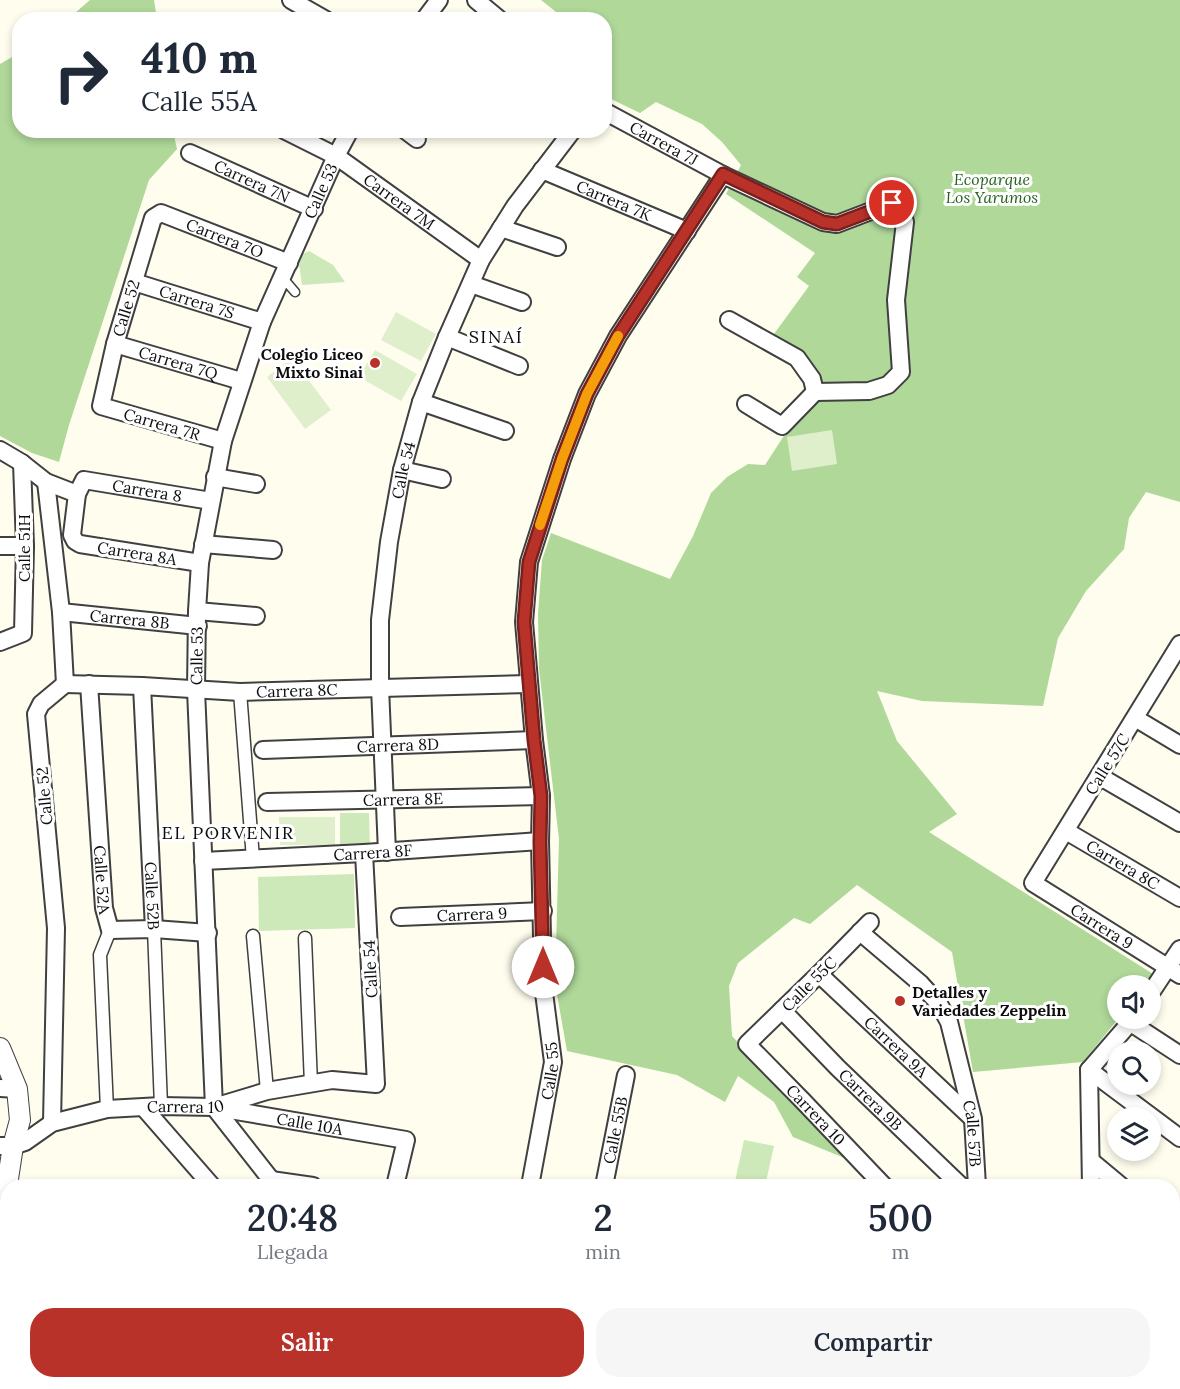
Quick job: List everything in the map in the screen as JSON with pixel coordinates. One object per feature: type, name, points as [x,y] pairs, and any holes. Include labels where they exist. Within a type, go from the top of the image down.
[{"type":"street","points":[[291,0],[312,12]]},
{"type":"street","points":[[476,0],[490,12]]},
{"type":"street","name":"Carrera 7J","points":[[612,115],[723,174],[823,222],[837,224],[892,203],[902,212],[905,222],[896,300],[901,372],[888,385],[869,391],[815,392]]},
{"type":"street","name":"Carrera 7M","points":[[300,138],[336,156],[481,260]]},
{"type":"street","name":"Calle 53","points":[[214,1107],[196,690],[200,563],[223,441],[241,381],[262,322],[336,156],[346,138]]},
{"type":"street","name":"Calle 54","points":[[387,852],[380,687],[380,620],[389,542],[402,470],[422,402],[447,337],[481,260],[515,206],[567,138]]},
{"type":"street","name":"Carrera 7N","points":[[189,153],[314,209]]},
{"type":"street","name":"Carrera 7K","points":[[542,170],[687,231]]},
{"type":"street","name":"Calle 55","points":[[532,1179],[553,1062],[543,985],[541,796],[524,622],[529,562],[562,459],[587,394],[618,336],[723,174]]},
{"type":"street","name":"Carrera 7O","points":[[161,213],[286,270]]},
{"type":"street","name":"Calle 52","points":[[102,407],[100,404],[115,344],[153,218],[161,213]]},
{"type":"street","points":[[501,228],[557,247]]},
{"type":"street","name":"Carrera 7S","points":[[134,282],[262,322]]},
{"type":"street","points":[[471,284],[522,302]]},
{"type":"street","points":[[729,320],[798,358],[812,380],[815,392],[782,426],[746,404]]},
{"type":"street","points":[[447,337],[519,366]]},
{"type":"street","name":"Carrera 7Q","points":[[115,344],[241,381]]},
{"type":"street","points":[[422,402],[506,431]]},
{"type":"street","name":"Carrera 7R","points":[[102,407],[223,441]]},
{"type":"street","points":[[0,450],[22,463],[46,482],[81,487]]},
{"type":"street","name":"Calle 51H","points":[[0,642],[23,633],[26,546],[22,463]]},
{"type":"street","points":[[402,470],[442,479]]},
{"type":"street","points":[[215,477],[256,484]]},
{"type":"street","points":[[46,482],[62,612],[65,684]]},
{"type":"street","name":"Carrera 8","points":[[81,487],[211,501]]},
{"type":"street","name":"Carrera 8A","points":[[81,487],[72,535],[75,541],[80,544],[200,563]]},
{"type":"street","points":[[203,544],[273,550]]},
{"type":"street","points":[[0,546],[26,546]]},
{"type":"street","name":"Carrera 8B","points":[[62,612],[198,618],[256,616]]},
{"type":"street","name":"Calle 57C","points":[[1033,884],[1135,718],[1175,664],[1180,644]]},
{"type":"street","name":"Calle 52","points":[[52,1123],[56,928],[36,714],[40,704],[65,684]]},
{"type":"street","name":"Carrera 8C","points":[[65,684],[240,692],[529,684]]},
{"type":"street","name":"Calle 52A","points":[[89,684],[104,908],[110,930],[100,955],[107,1109]]},
{"type":"street","name":"Calle 52B","points":[[142,686],[154,929],[153,1107]]},
{"type":"street","points":[[240,692],[253,859]]},
{"type":"street","points":[[1135,718],[1180,745]]},
{"type":"street","name":"Carrera 8D","points":[[263,750],[534,740]]},
{"type":"street","points":[[1100,776],[1180,823]]},
{"type":"street","name":"Carrera 8E","points":[[267,802],[541,796]]},
{"type":"street","name":"Carrera 8C","points":[[1066,831],[1180,898]]},
{"type":"street","name":"Carrera 8F","points":[[203,861],[540,842]]},
{"type":"street","name":"Calle 54","points":[[364,853],[376,1084]]},
{"type":"street","name":"Carrera 9","points":[[1033,884],[1174,971]]},
{"type":"street","name":"Carrera 9","points":[[400,918],[543,911]]},
{"type":"street","name":"Calle 55C","points":[[747,1044],[865,927],[939,1004],[949,1023],[962,1082]]},
{"type":"street","points":[[110,930],[154,929],[208,933]]},
{"type":"street","points":[[253,936],[267,1091]]},
{"type":"street","points":[[305,938],[311,1084]]},
{"type":"street","points":[[1161,983],[1174,971],[1180,949]]},
{"type":"street","name":"Carrera 9A","points":[[819,974],[973,1119]]},
{"type":"street","name":"Carrera 9B","points":[[782,1010],[838,1068],[954,1179]]},
{"type":"street","points":[[1091,1179],[1089,1070],[1125,1029]]},
{"type":"street","points":[[1143,1029],[1180,1055]]},
{"type":"street","name":"Carrera 10","points":[[747,1044],[877,1179]]},
{"type":"street","points":[[0,1048],[8,1088],[20,1120],[7,1146],[4,1179]]},
{"type":"street","points":[[1089,1070],[1180,1137]]},
{"type":"street","name":"Calle 55B","points":[[605,1179],[626,1075]]},
{"type":"street","name":"Carrera 10","points":[[7,1146],[25,1142],[52,1123],[107,1109],[214,1107],[267,1091],[332,1080],[376,1084]]},
{"type":"street","name":"Calle 57B","points":[[962,1082],[973,1119],[977,1179]]},
{"type":"street","points":[[153,1107],[207,1179]]},
{"type":"street","points":[[214,1107],[271,1179]]},
{"type":"street","name":"Calle 10A","points":[[214,1107],[406,1140],[397,1179]]},
{"type":"street","points":[[1091,1161],[1113,1179]]},
{"type":"lane","points":[[286,270],[295,292]]},
{"type":"green space","points":[[90,0],[154,0],[156,12],[76,12]]},
{"type":"green space","name":"Ecoparque Los Yarumos","points":[[541,0],[1180,0],[1180,502],[1146,492],[1129,518],[1124,549],[1086,591],[1058,638],[1043,706],[922,701],[877,691],[897,741],[957,814],[929,832],[1153,974],[1107,975],[1107,1029],[1110,1029],[1083,1062],[973,1072],[952,952],[857,885],[810,924],[794,918],[738,963],[729,986],[732,1036],[847,1159],[793,1137],[774,1102],[738,1076],[725,1102],[677,1075],[567,1051],[555,983],[559,839],[539,669],[538,614],[542,560],[551,533],[670,579],[693,536],[711,493],[727,477],[748,464],[765,465],[819,389],[808,357],[774,334],[809,286],[797,277],[815,253],[726,194],[741,165],[722,142],[702,124],[656,102],[640,113],[612,99],[612,12],[556,12]]},
{"type":"green space","points":[[12,57],[12,138],[175,138],[177,149],[149,180],[59,462],[32,453],[0,436],[0,64]]},
{"type":"green space","points":[[309,251],[333,265],[345,282],[302,285],[298,256]]},
{"type":"green space","points":[[396,312],[436,334],[421,361],[381,340]]},
{"type":"green space","points":[[375,350],[417,374],[401,401],[359,377]]},
{"type":"green space","points":[[292,358],[331,410],[305,429],[267,377]]},
{"type":"green space","points":[[832,430],[837,464],[792,471],[787,437]]},
{"type":"green space","points":[[340,813],[369,813],[370,847],[340,847]]},
{"type":"green space","points":[[279,817],[335,817],[335,845],[280,845]]},
{"type":"green space","points":[[354,874],[355,928],[259,931],[258,877]]},
{"type":"green space","points":[[744,1140],[774,1146],[767,1179],[736,1179]]},
{"type":"slow traffic","points":[[540,525],[587,394],[618,336]]},
{"type":"place","name":"Colegio Liceo Mixto Sinai","points":[[375,363]]},
{"type":"place","name":"Detalles y Variedades Zeppelin","points":[[900,1001]]},
{"type":"district","name":"SINAÍ","points":[[496,336]]},
{"type":"district","name":"EL PORVENIR","points":[[228,832]]},
{"type":"route","points":[[543,967],[541,796],[524,622],[529,562],[562,459],[587,394],[618,336],[723,174],[823,222],[837,224],[892,203]]}]
